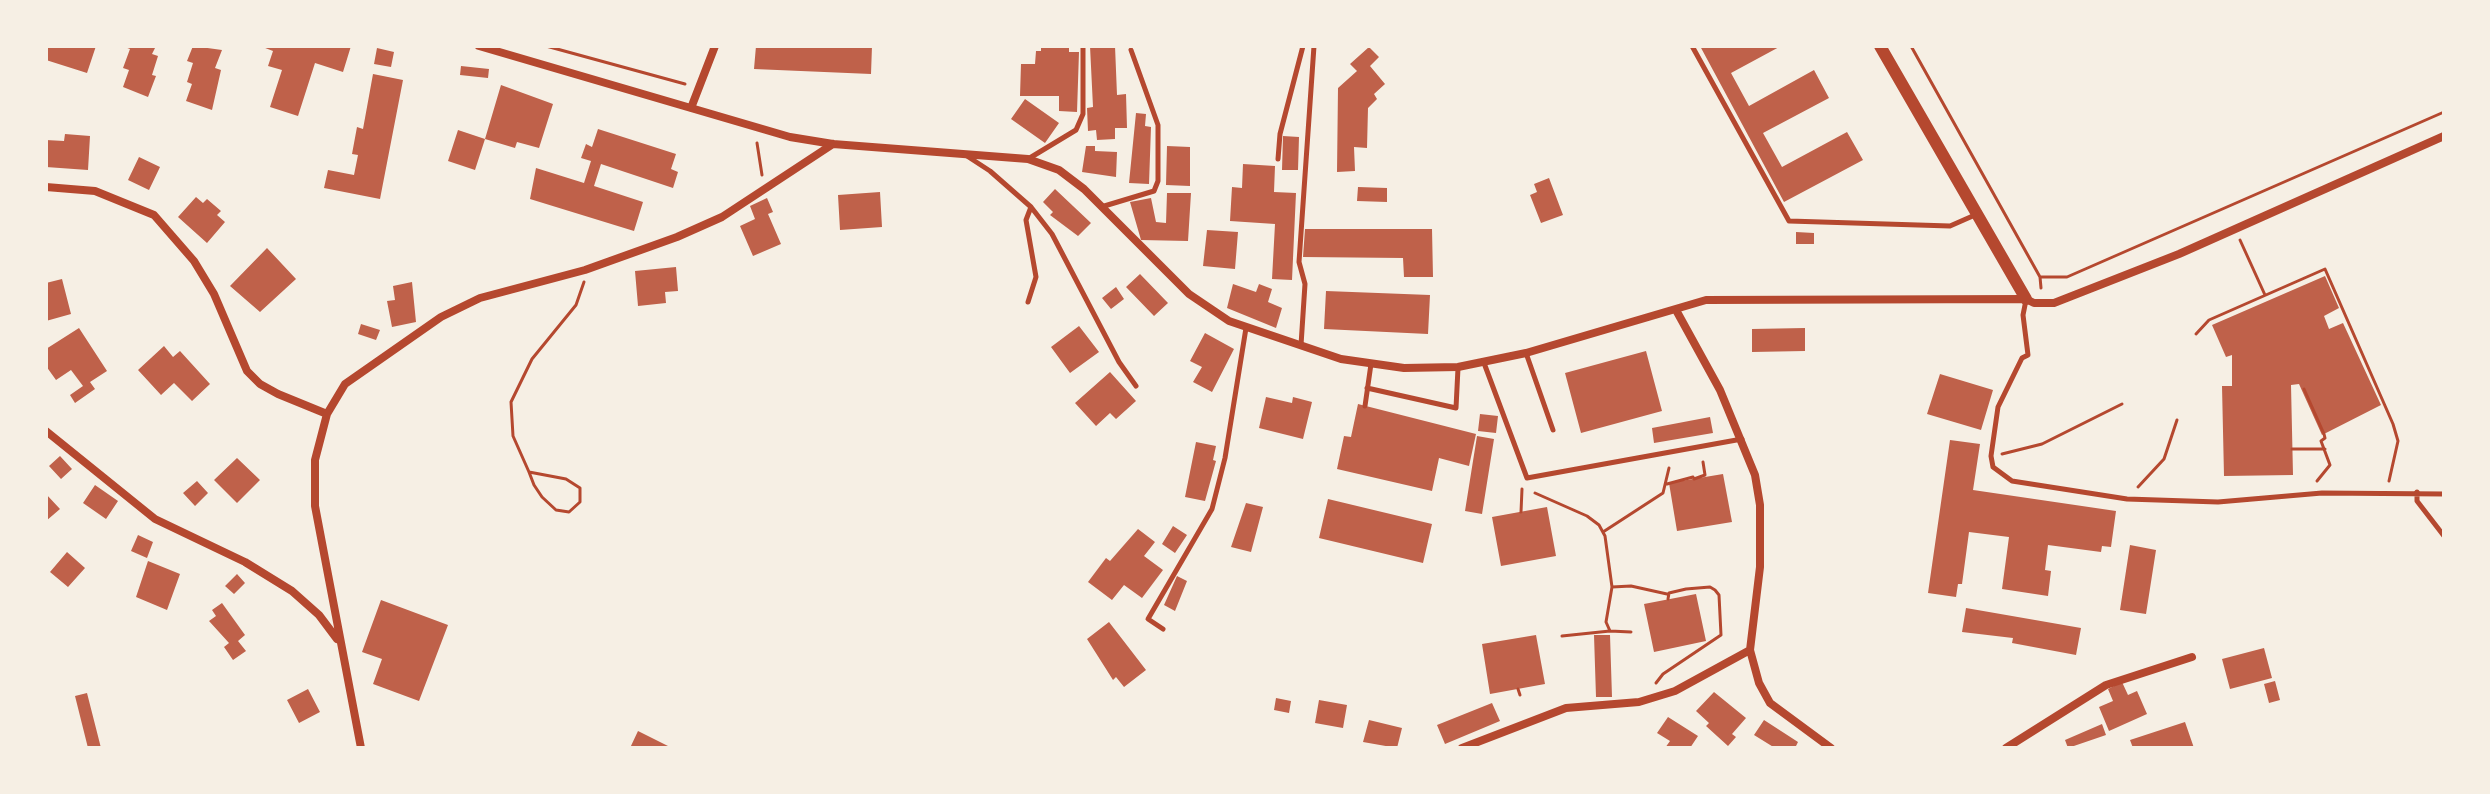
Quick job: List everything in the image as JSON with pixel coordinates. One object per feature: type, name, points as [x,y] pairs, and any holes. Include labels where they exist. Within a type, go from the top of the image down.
[{"type":"street","points":[[479,46],[754,127],[833,144],[1028,159],[1059,170],[1189,294],[1246,328],[1371,364],[1404,368],[1458,367],[1526,353],[1706,300],[2026,299],[2034,303],[2054,303],[2097,288],[2444,136]]},
{"type":"street","points":[[691,108],[715,46]]},
{"type":"street","points":[[1880,46],[2026,299]]},
{"type":"street","points":[[361,748],[315,506],[315,460],[327,414],[345,384],[441,317],[480,298],[585,270],[677,237],[722,217],[833,144]]},
{"type":"street","points":[[46,187],[95,191],[154,215],[194,261],[214,294],[247,371],[269,389],[327,414]]},
{"type":"street","points":[[1676,310],[1742,439],[1755,475],[1760,505],[1760,567],[1750,650],[1759,683],[1770,703],[1831,748]]},
{"type":"street","points":[[46,431],[155,519],[199,543],[245,562],[292,591],[319,615],[340,642]]},
{"type":"street","points":[[1462,748],[1566,708],[1639,702],[1675,691],[1750,650]]},
{"type":"street","points":[[2006,748],[2106,685],[2192,657]]},
{"type":"lane","points":[[1028,159],[1076,130],[1083,114],[1083,46]]},
{"type":"lane","points":[[1278,159],[1280,134],[1303,46]]},
{"type":"lane","points":[[1301,346],[1305,284],[1299,262],[1314,46]]},
{"type":"lane","points":[[1692,46],[1789,221],[1950,226],[1976,214]]},
{"type":"lane","points":[[1101,207],[1154,191],[1158,181],[1158,125],[1131,50]]},
{"type":"lane","points":[[960,152],[990,171],[1031,207],[1052,234],[1119,362],[1136,386]]},
{"type":"lane","points":[[1028,302],[1036,277],[1026,220],[1031,207]]},
{"type":"lane","points":[[2026,299],[2023,315],[2028,355],[2022,358],[1998,407],[1991,456],[1993,467],[2012,481],[2127,499],[2218,502],[2302,495],[2444,494]]},
{"type":"lane","points":[[1163,629],[1148,619],[1212,509],[1225,458],[1246,328]]},
{"type":"lane","points":[[1526,353],[1553,430]]},
{"type":"lane","points":[[1484,362],[1527,478],[1742,439]]},
{"type":"lane","points":[[1365,406],[1371,364]]},
{"type":"lane","points":[[1367,388],[1456,408],[1458,367]]},
{"type":"lane","points":[[2417,492],[2417,501],[2444,536]]},
{"type":"path","points":[[546,46],[685,84],[692,77]]},
{"type":"path","points":[[1911,46],[2040,277],[2067,277],[2444,112]]},
{"type":"path","points":[[754,127],[762,191]]},
{"type":"path","points":[[2240,241],[2265,295]]},
{"type":"path","points":[[2196,334],[2209,320],[2325,269],[2398,441],[2387,493]]},
{"type":"path","points":[[529,472],[566,479],[580,488],[580,502],[569,512],[556,510],[542,497],[529,472],[513,436],[511,402],[532,359],[576,305],[584,282]]},
{"type":"path","points":[[2302,495],[2328,469],[2321,441],[2325,438],[2324,434],[2304,389]]},
{"type":"path","points":[[1991,456],[2042,444],[2122,404]]},
{"type":"path","points":[[2127,499],[2164,459],[2177,420]]},
{"type":"path","points":[[2292,449],[2325,449]]},
{"type":"path","points":[[1667,484],[1705,475],[1703,462]]},
{"type":"path","points":[[1603,532],[1663,493],[1669,468]]},
{"type":"path","points":[[1521,512],[1519,495],[1527,478]]},
{"type":"path","points":[[1535,493],[1587,516],[1603,532],[1612,587],[1607,605],[1610,631]]},
{"type":"path","points":[[1612,587],[1669,596],[1700,587],[1715,590],[1719,595],[1721,635],[1663,674],[1650,688]]},
{"type":"path","points":[[1562,636],[1631,632]]},
{"type":"path","points":[[1518,689],[1520,695]]},
{"type":"building","points":[[46,46],[96,46],[87,73],[46,60]]},
{"type":"building","points":[[122,46],[156,46],[152,54],[158,56],[152,75],[156,76],[148,97],[123,87],[129,70],[123,68],[130,49]]},
{"type":"building","points":[[193,46],[222,50],[215,68],[221,70],[212,110],[186,101],[192,84],[187,82],[193,63],[187,61]]},
{"type":"building","points":[[260,46],[351,46],[343,72],[315,63],[298,116],[270,107],[282,70],[268,66],[273,51]]},
{"type":"building","points":[[756,46],[872,46],[871,74],[754,69]]},
{"type":"building","points":[[1041,46],[1069,46],[1069,52],[1079,52],[1077,112],[1059,111],[1059,96],[1020,96],[1021,64],[1035,64],[1036,51],[1041,51]]},
{"type":"building","points":[[1090,46],[1115,46],[1117,95],[1126,94],[1127,128],[1115,128],[1115,139],[1097,140],[1096,130],[1088,131],[1087,108],[1093,107]]},
{"type":"building","points":[[1700,46],[1781,46],[1731,73],[1749,106],[1814,70],[1829,98],[1763,133],[1782,167],[1847,132],[1863,160],[1784,202]]},
{"type":"building","points":[[1369,47],[1379,57],[1370,66],[1385,84],[1374,94],[1377,99],[1368,108],[1367,148],[1354,147],[1355,171],[1337,172],[1338,88],[1357,71],[1350,64]]},
{"type":"building","points":[[377,48],[394,52],[391,67],[374,64]]},
{"type":"building","points":[[461,66],[489,69],[488,78],[460,75]]},
{"type":"building","points":[[373,74],[403,80],[380,199],[324,188],[328,170],[354,175],[358,155],[352,154],[357,127],[363,129]]},
{"type":"building","points":[[501,85],[553,104],[539,148],[517,142],[515,148],[485,139]]},
{"type":"building","points":[[1025,99],[1059,123],[1045,143],[1011,119]]},
{"type":"building","points":[[1136,113],[1146,114],[1145,126],[1151,127],[1149,184],[1129,183]]},
{"type":"building","points":[[598,129],[676,154],[671,169],[678,172],[673,188],[601,164],[594,186],[643,202],[634,231],[530,199],[536,168],[584,183],[591,161],[581,158],[586,144],[592,147]]},
{"type":"building","points":[[458,130],[485,139],[475,170],[448,161]]},
{"type":"building","points":[[65,134],[90,136],[88,170],[46,167],[46,140],[64,141]]},
{"type":"building","points":[[1283,136],[1299,137],[1298,170],[1282,170]]},
{"type":"building","points":[[1086,146],[1095,146],[1095,151],[1117,152],[1116,177],[1082,172]]},
{"type":"building","points":[[1167,146],[1190,147],[1190,186],[1166,185]]},
{"type":"building","points":[[139,157],[160,167],[149,190],[128,180]]},
{"type":"building","points":[[1243,164],[1275,166],[1274,192],[1296,193],[1292,280],[1272,279],[1275,224],[1230,221],[1232,187],[1242,188]]},
{"type":"building","points":[[1549,178],[1563,215],[1541,223],[1530,195],[1537,192],[1534,184]]},
{"type":"building","points":[[1358,187],[1387,188],[1387,202],[1357,201]]},
{"type":"building","points":[[1055,189],[1091,223],[1078,236],[1050,215],[1053,212],[1043,202]]},
{"type":"building","points":[[880,192],[882,227],[840,230],[838,195]]},
{"type":"building","points":[[1167,193],[1191,193],[1188,241],[1141,240],[1130,202],[1151,198],[1156,222],[1166,223]]},
{"type":"building","points":[[196,197],[203,203],[207,199],[221,211],[217,215],[225,222],[207,243],[178,217]]},
{"type":"building","points":[[767,198],[773,212],[768,214],[781,244],[753,256],[740,226],[755,219],[750,206]]},
{"type":"building","points":[[1305,229],[1432,229],[1433,277],[1404,277],[1403,258],[1303,257]]},
{"type":"building","points":[[1207,230],[1238,232],[1235,269],[1203,266]]},
{"type":"building","points":[[1796,232],[1814,233],[1814,244],[1796,244]]},
{"type":"building","points":[[267,248],[296,279],[260,312],[230,286]]},
{"type":"building","points":[[676,267],[678,291],[665,292],[666,303],[638,306],[635,271]]},
{"type":"building","points":[[1140,274],[1168,303],[1154,316],[1126,287]]},
{"type":"building","points":[[2325,276],[2339,308],[2324,316],[2329,329],[2343,323],[2381,405],[2322,435],[2299,384],[2291,385],[2293,475],[2224,476],[2222,386],[2232,386],[2232,355],[2226,357],[2212,325]]},
{"type":"building","points":[[62,279],[71,314],[46,321],[46,283]]},
{"type":"building","points":[[412,282],[416,322],[392,327],[387,301],[395,300],[393,286]]},
{"type":"building","points":[[1233,284],[1256,292],[1259,284],[1272,289],[1268,302],[1282,308],[1276,328],[1227,308]]},
{"type":"building","points":[[1116,287],[1124,299],[1111,309],[1102,298]]},
{"type":"building","points":[[1326,291],[1430,295],[1428,334],[1324,329]]},
{"type":"building","points":[[361,324],[380,330],[376,340],[358,334]]},
{"type":"building","points":[[1079,326],[1099,352],[1070,373],[1051,347]]},
{"type":"building","points":[[79,328],[107,371],[90,382],[95,389],[75,403],[70,395],[83,386],[71,370],[56,380],[46,366],[46,349]]},
{"type":"building","points":[[1805,328],[1805,351],[1752,352],[1752,329]]},
{"type":"building","points":[[1205,333],[1234,349],[1212,392],[1193,382],[1202,367],[1190,361]]},
{"type":"building","points":[[164,346],[173,357],[180,351],[210,384],[192,401],[174,383],[161,395],[138,370]]},
{"type":"building","points":[[1646,351],[1662,411],[1581,433],[1565,373]]},
{"type":"building","points":[[1110,372],[1136,401],[1116,419],[1110,413],[1096,426],[1075,403]]},
{"type":"building","points":[[1940,374],[1993,390],[1981,430],[1927,414]]},
{"type":"building","points":[[1266,397],[1292,403],[1293,397],[1312,402],[1303,439],[1259,428]]},
{"type":"building","points":[[1358,404],[1476,434],[1469,466],[1439,458],[1432,491],[1337,469],[1344,436],[1351,437]]},
{"type":"building","points":[[1480,414],[1498,416],[1496,433],[1478,431]]},
{"type":"building","points":[[1710,417],[1713,433],[1654,443],[1652,428]]},
{"type":"building","points":[[1477,436],[1494,439],[1482,514],[1465,511]]},
{"type":"building","points":[[1950,440],[1980,444],[1973,490],[2116,511],[2111,547],[2102,546],[2101,552],[2048,545],[2045,570],[2051,571],[2048,596],[2002,589],[2009,537],[1969,532],[1962,584],[1958,584],[1956,597],[1928,593]]},
{"type":"building","points":[[1196,442],[1216,446],[1213,460],[1216,461],[1205,501],[1185,497]]},
{"type":"building","points":[[60,456],[72,469],[61,479],[49,466]]},
{"type":"building","points":[[237,458],[260,480],[237,503],[214,480]]},
{"type":"building","points":[[1723,474],[1732,522],[1677,531],[1669,483]]},
{"type":"building","points":[[197,481],[208,493],[195,506],[183,493]]},
{"type":"building","points":[[95,485],[118,501],[106,519],[83,503]]},
{"type":"building","points":[[46,494],[60,509],[46,521]]},
{"type":"building","points":[[1328,499],[1432,524],[1423,563],[1319,538]]},
{"type":"building","points":[[1246,503],[1263,507],[1251,552],[1231,547]]},
{"type":"building","points":[[1547,507],[1556,556],[1501,566],[1492,517]]},
{"type":"building","points":[[1173,526],[1187,535],[1175,553],[1162,544]]},
{"type":"building","points":[[1138,529],[1155,542],[1144,556],[1163,570],[1142,598],[1124,585],[1112,600],[1088,582],[1106,558],[1110,561]]},
{"type":"building","points":[[138,535],[153,542],[147,558],[131,551]]},
{"type":"building","points":[[2130,545],[2156,550],[2146,614],[2120,610]]},
{"type":"building","points":[[67,552],[85,568],[68,587],[50,572]]},
{"type":"building","points":[[148,561],[180,574],[167,610],[136,597]]},
{"type":"building","points":[[237,574],[245,583],[234,594],[225,586]]},
{"type":"building","points":[[1177,576],[1187,581],[1175,611],[1164,605]]},
{"type":"building","points":[[1696,594],[1706,641],[1654,652],[1644,604]]},
{"type":"building","points":[[381,600],[448,625],[419,701],[373,684],[382,659],[362,652]]},
{"type":"building","points":[[222,603],[245,635],[238,641],[246,651],[233,660],[224,647],[229,643],[209,621],[216,616],[212,610]]},
{"type":"building","points":[[1966,608],[2081,628],[2076,655],[2012,643],[2013,638],[1962,632]]},
{"type":"building","points":[[1109,622],[1146,670],[1124,687],[1116,677],[1113,680],[1087,639]]},
{"type":"building","points":[[1536,635],[1545,684],[1490,694],[1482,644]]},
{"type":"building","points":[[1594,635],[1610,635],[1612,697],[1596,697]]},
{"type":"building","points":[[2264,648],[2272,678],[2230,689],[2222,659]]},
{"type":"building","points":[[2275,681],[2280,700],[2269,703],[2264,684]]},
{"type":"building","points":[[2122,682],[2128,695],[2137,691],[2147,714],[2109,731],[2099,707],[2113,701],[2108,689]]},
{"type":"building","points":[[308,689],[320,712],[299,723],[287,700]]},
{"type":"building","points":[[1714,692],[1746,718],[1732,734],[1736,737],[1728,746],[1706,726],[1709,723],[1696,711]]},
{"type":"building","points":[[87,693],[101,748],[88,748],[75,696]]},
{"type":"building","points":[[1276,698],[1291,701],[1289,713],[1274,710]]},
{"type":"building","points":[[1319,700],[1347,705],[1343,728],[1315,723]]},
{"type":"building","points":[[1492,703],[1500,721],[1445,744],[1437,725]]},
{"type":"building","points":[[1668,717],[1698,736],[1690,748],[1665,748],[1670,741],[1657,733]]},
{"type":"building","points":[[1369,720],[1402,728],[1397,748],[1363,742]]},
{"type":"building","points":[[1764,720],[1798,742],[1795,748],[1775,748],[1754,735]]},
{"type":"building","points":[[2185,722],[2194,748],[2133,748],[2130,740]]},
{"type":"building","points":[[2102,724],[2106,735],[2068,748],[2065,740]]},
{"type":"building","points":[[638,731],[672,748],[630,748]]}]
